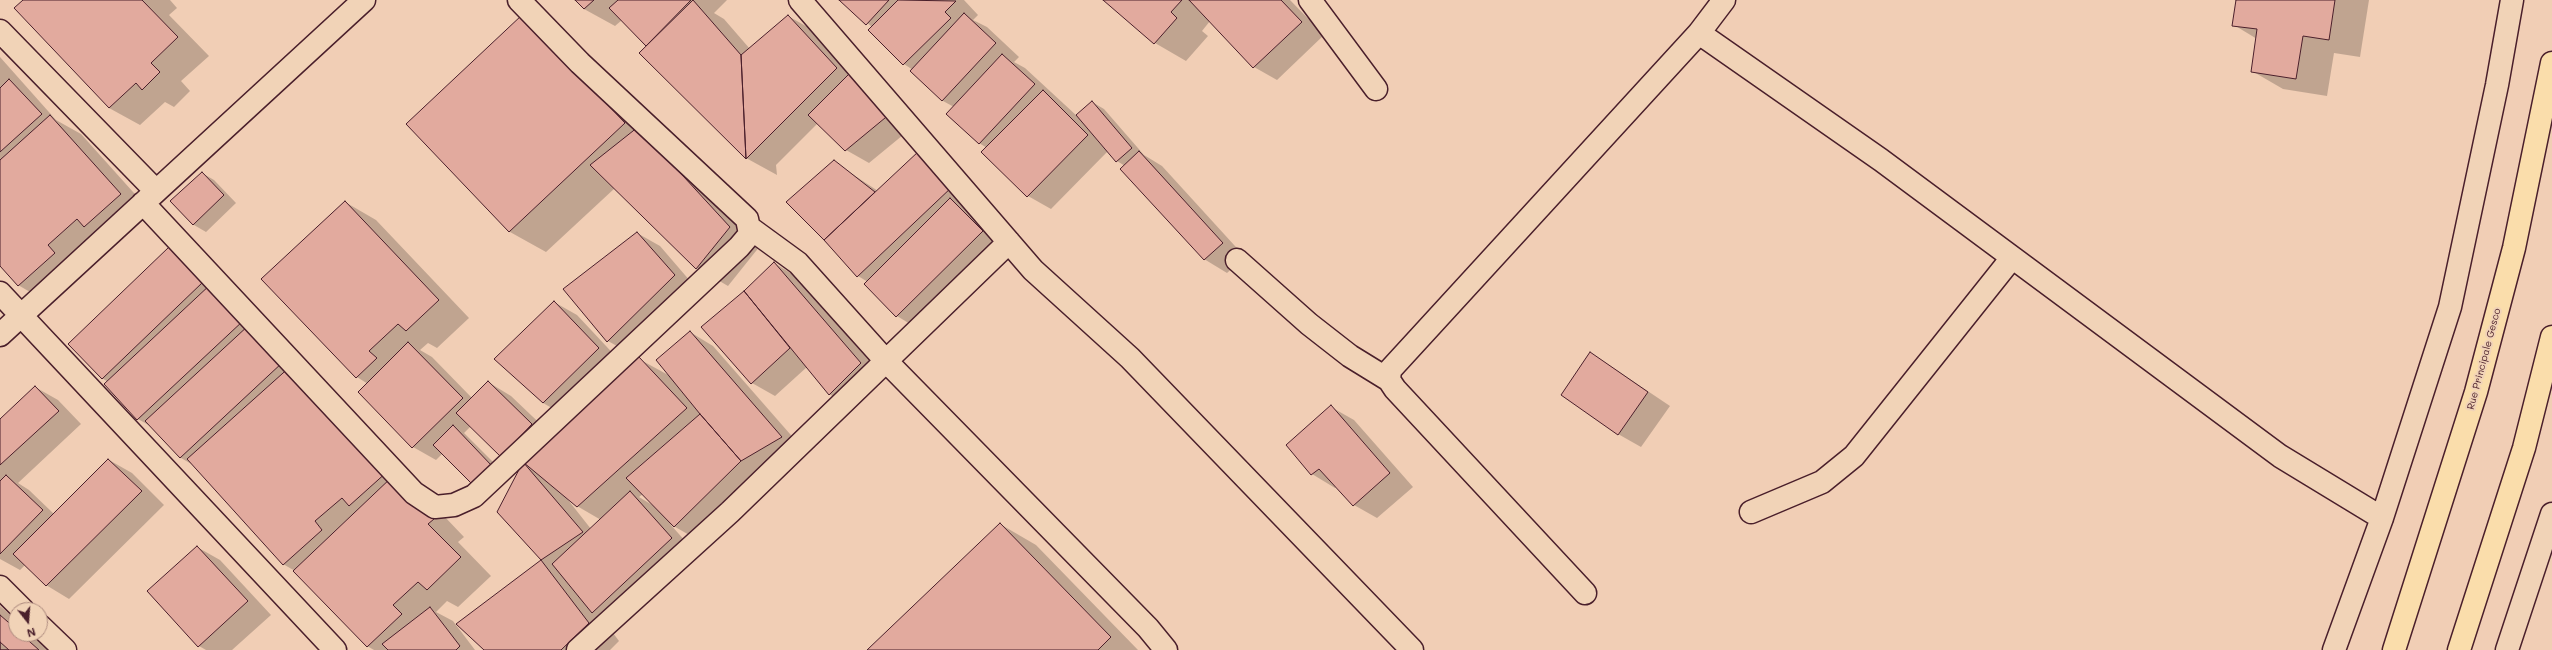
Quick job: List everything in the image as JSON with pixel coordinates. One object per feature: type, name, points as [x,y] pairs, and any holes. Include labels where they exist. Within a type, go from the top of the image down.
[{"type":"main road","name":"Rue Principale Gesco","points":[[2394,650],[2476,392],[2514,248],[2552,63]]},
{"type":"main road","points":[[2459,650],[2524,448],[2552,337]]},
{"type":"street","points":[[0,335],[364,0]]},
{"type":"street","points":[[0,31],[414,493],[435,506],[445,507],[474,496],[739,247],[750,234],[747,219],[580,63],[519,0]]},
{"type":"street","points":[[800,0],[838,40],[1033,270],[1130,358],[1412,650]]},
{"type":"street","points":[[1310,0],[1376,89]]},
{"type":"street","points":[[1389,380],[1390,370],[1699,33],[1724,0]]},
{"type":"street","points":[[2334,650],[2382,518],[2450,307],[2498,85],[2512,0]]},
{"type":"street","points":[[1699,33],[1881,160],[2011,258],[2280,456],[2382,518]]},
{"type":"street","points":[[750,228],[798,263],[886,361],[1142,622],[1166,650]]},
{"type":"street","points":[[578,650],[730,512],[1009,242]]},
{"type":"street","points":[[1751,512],[1822,482],[1854,456],[2011,258]]},
{"type":"street","points":[[1237,260],[1309,324],[1350,356],[1389,380],[1586,593]]},
{"type":"street","points":[[0,293],[335,650]]},
{"type":"street","points":[[2507,650],[2552,514]]},
{"type":"street","points":[[0,587],[15,602]]},
{"type":"street","points":[[48,634],[65,650]]},
{"type":"building","points":[[23,0],[142,0],[178,37],[151,63],[160,72],[142,90],[136,83],[109,108],[14,8]]},
{"type":"building","points":[[575,0],[594,0],[584,9]]},
{"type":"building","points":[[618,0],[691,0],[646,46],[609,8]]},
{"type":"building","points":[[693,0],[741,55],[746,159],[639,53]]},
{"type":"building","points":[[839,0],[889,0],[866,25]]},
{"type":"building","points":[[898,0],[956,1],[945,12],[951,18],[903,65],[868,30]]},
{"type":"building","points":[[1103,0],[1182,0],[1171,12],[1177,18],[1154,44]]},
{"type":"building","points":[[1189,0],[1281,0],[1302,22],[1253,68]]},
{"type":"building","points":[[2236,0],[2335,0],[2329,40],[2303,36],[2296,79],[2251,72],[2257,29],[2232,26]]},
{"type":"building","points":[[964,13],[996,43],[942,101],[910,71]]},
{"type":"building","points":[[522,15],[625,123],[509,232],[406,124]]},
{"type":"building","points":[[788,15],[837,68],[746,159],[741,55]]},
{"type":"building","points":[[1002,54],[1035,84],[979,144],[946,114]]},
{"type":"building","points":[[852,71],[891,113],[845,151],[808,115]]},
{"type":"building","points":[[9,79],[42,114],[0,152],[0,88]]},
{"type":"building","points":[[1043,90],[1088,135],[1027,197],[981,152]]},
{"type":"building","points":[[1092,101],[1132,148],[1116,162],[1076,115]]},
{"type":"building","points":[[50,115],[121,194],[84,227],[77,219],[48,245],[55,253],[18,286],[0,266],[0,160]]},
{"type":"building","points":[[638,127],[730,227],[696,269],[590,165]]},
{"type":"building","points":[[919,151],[953,186],[857,277],[824,240]]},
{"type":"building","points":[[1139,151],[1223,243],[1204,260],[1120,169]]},
{"type":"building","points":[[834,160],[875,192],[824,240],[786,202]]},
{"type":"building","points":[[202,172],[224,195],[193,225],[170,201]]},
{"type":"building","points":[[950,198],[983,231],[896,317],[864,284]]},
{"type":"building","points":[[345,201],[439,300],[406,331],[398,324],[369,351],[377,358],[356,378],[261,279]]},
{"type":"building","points":[[637,232],[675,275],[607,342],[563,289]]},
{"type":"building","points":[[169,247],[203,282],[102,379],[68,344]]},
{"type":"building","points":[[774,262],[861,363],[829,395],[744,291]]},
{"type":"building","points":[[211,284],[244,320],[137,420],[104,384]]},
{"type":"building","points":[[744,291],[790,348],[751,384],[701,327]]},
{"type":"building","points":[[554,301],[599,348],[543,403],[494,359]]},
{"type":"building","points":[[249,325],[283,362],[180,458],[145,421]]},
{"type":"building","points":[[690,331],[782,437],[741,461],[700,414],[656,360]]},
{"type":"building","points":[[408,342],[463,398],[412,448],[358,392]]},
{"type":"building","points":[[1590,352],[1648,392],[1618,435],[1561,395]]},
{"type":"building","points":[[639,357],[687,408],[577,507],[523,462]]},
{"type":"building","points":[[292,365],[388,471],[349,506],[342,498],[315,521],[322,530],[283,565],[187,459]]},
{"type":"building","points":[[488,381],[532,424],[501,457],[456,413]]},
{"type":"building","points":[[35,386],[59,411],[0,465],[0,419]]},
{"type":"building","points":[[1331,405],[1390,473],[1353,506],[1319,469],[1311,475],[1286,445]]},
{"type":"building","points":[[700,414],[741,461],[674,527],[626,478]]},
{"type":"building","points":[[453,425],[492,466],[473,485],[433,445]]},
{"type":"building","points":[[108,459],[142,491],[46,586],[13,554]]},
{"type":"building","points":[[523,462],[583,532],[541,560],[497,512]]},
{"type":"building","points":[[6,475],[43,510],[0,554],[0,481]]},
{"type":"building","points":[[393,476],[434,519],[428,524],[461,557],[427,590],[418,582],[393,605],[402,614],[367,647],[293,571]]},
{"type":"building","points":[[630,491],[672,538],[592,613],[552,564]]},
{"type":"building","points":[[1000,523],[1111,637],[1098,650],[867,650]]},
{"type":"building","points":[[197,546],[248,601],[198,647],[147,591]]},
{"type":"building","points":[[541,560],[589,623],[561,650],[484,650],[456,624]]},
{"type":"building","points":[[430,607],[460,646],[456,650],[388,650],[382,644]]},
{"type":"building","points":[[0,615],[8,622],[8,642],[30,642],[39,650],[0,650]]},
{"type":"building","points":[[0,642],[9,650],[0,650]]}]
